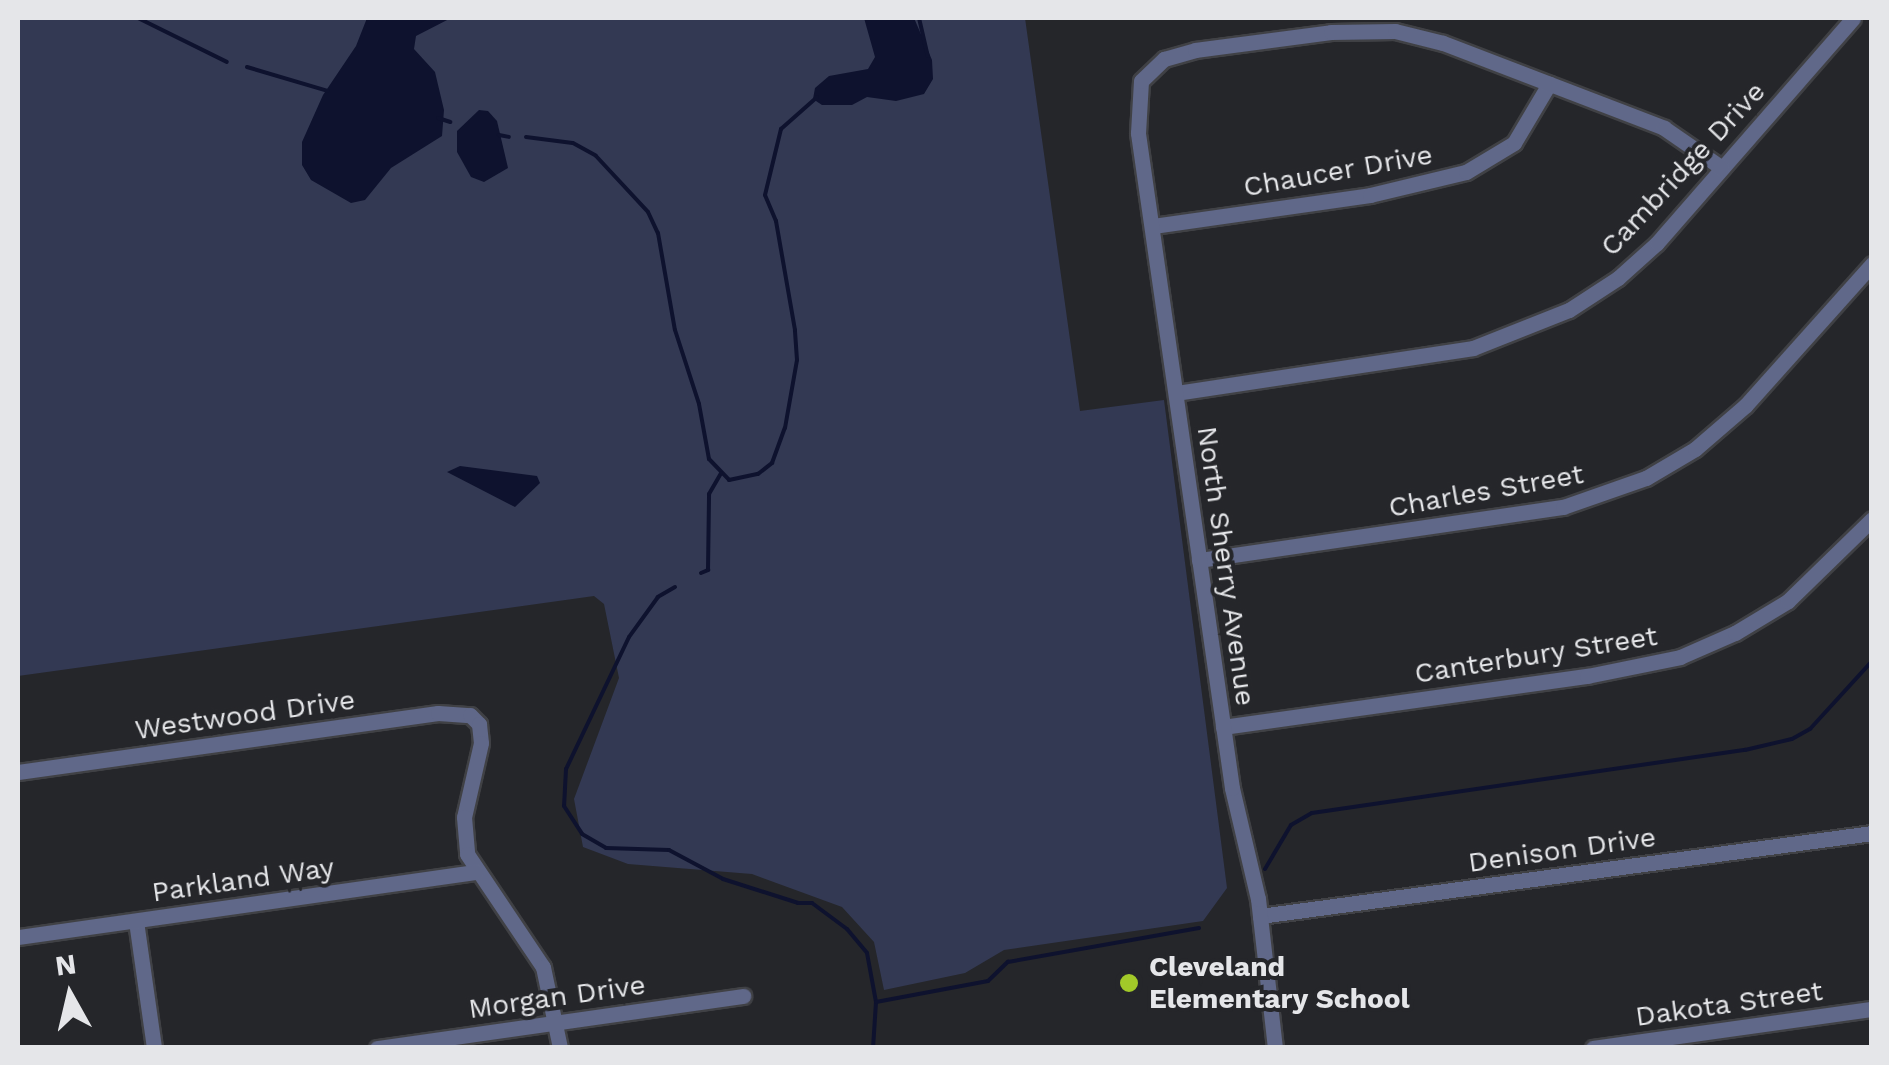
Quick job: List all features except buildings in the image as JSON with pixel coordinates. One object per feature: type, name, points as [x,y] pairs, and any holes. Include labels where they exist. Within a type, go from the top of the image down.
[{"type":"street","name":"Cambridge Drive","points":[[1176,392],[1442,354],[1501,340],[1542,323],[1618,278],[1657,243],[1853,18]]},
{"type":"street","name":"North Sherry Avenue","points":[[1275,1048],[1260,916],[1223,728],[1138,132],[1138,90],[1156,64],[1175,54],[1357,30],[1415,34],[1549,84]]},
{"type":"street","points":[[1549,84],[1664,128],[1722,168]]},
{"type":"street","name":"Chaucer Drive","points":[[1152,226],[1396,191],[1466,172],[1514,143],[1549,84]]},
{"type":"street","name":"Charles Street","points":[[1199,560],[1563,506],[1646,478],[1695,449],[1746,405],[1872,264]]},
{"type":"street","name":"Canterbury Street","points":[[1223,728],[1586,676],[1680,656],[1734,633],[1788,601],[1872,518]]},
{"type":"street","name":"Westwood Drive","points":[[18,772],[463,712],[477,720],[481,743],[463,827],[467,854],[476,872]]},
{"type":"street","name":"Denison Drive","points":[[1260,916],[1872,834]]},
{"type":"street","points":[[476,872],[536,952],[560,1048]]},
{"type":"street","name":"Parkland Way","points":[[18,938],[476,872]]},
{"type":"street","points":[[136,921],[154,1048]]},
{"type":"street","name":"Morgan Drive","points":[[378,1048],[743,996]]},
{"type":"street","name":"Dakota Street","points":[[1593,1048],[1872,1009]]},
{"type":"shaded area","points":[[18,18],[1025,18],[1080,411],[1164,400],[1227,888],[1203,921],[1004,950],[965,973],[884,990],[874,942],[842,907],[752,874],[628,864],[583,847],[574,799],[619,678],[604,604],[594,596],[18,676]]},
{"type":"shaded area","points":[[367,18],[451,18],[416,36],[414,49],[435,72],[444,110],[442,136],[391,168],[365,200],[351,203],[311,180],[302,165],[302,142],[323,95],[356,46]]},
{"type":"shaded area","points":[[864,18],[914,18],[932,60],[933,79],[924,94],[896,101],[867,97],[852,105],[822,105],[813,99],[815,88],[829,76],[868,69],[875,57]]},
{"type":"shaded area","points":[[479,110],[488,111],[497,121],[508,168],[484,182],[471,177],[457,152],[457,131]]},
{"type":"shaded area","points":[[460,466],[537,476],[540,483],[515,507],[447,472]]},
{"type":"waterway","points":[[138,18],[227,62]]},
{"type":"waterway","points":[[919,18],[928,56]]},
{"type":"waterway","points":[[247,67],[328,91]]},
{"type":"waterway","points":[[526,137],[573,143],[596,156],[648,212],[658,233],[675,330],[699,404],[709,459],[729,480],[758,474],[772,463],[785,428],[797,360],[795,330],[776,221],[765,195],[781,129],[817,97]]},
{"type":"waterway","points":[[438,118],[450,122]]},
{"type":"waterway","points":[[499,135],[509,137]]},
{"type":"waterway","points":[[701,573],[708,570],[709,494],[721,473]]},
{"type":"waterway","points":[[675,587],[658,597],[629,637],[566,769],[564,806],[582,834],[606,848],[669,850],[723,879],[798,903],[812,903],[847,929],[867,953],[876,1002],[873,1048]]},
{"type":"waterway","points":[[1265,869],[1291,825],[1312,813],[1745,750],[1792,739],[1810,729],[1872,661]]},
{"type":"waterway","points":[[876,1002],[988,981],[1008,962],[1199,928]]},
{"type":"place","name":"Cleveland Elementary School","points":[[1129,983]]}]
